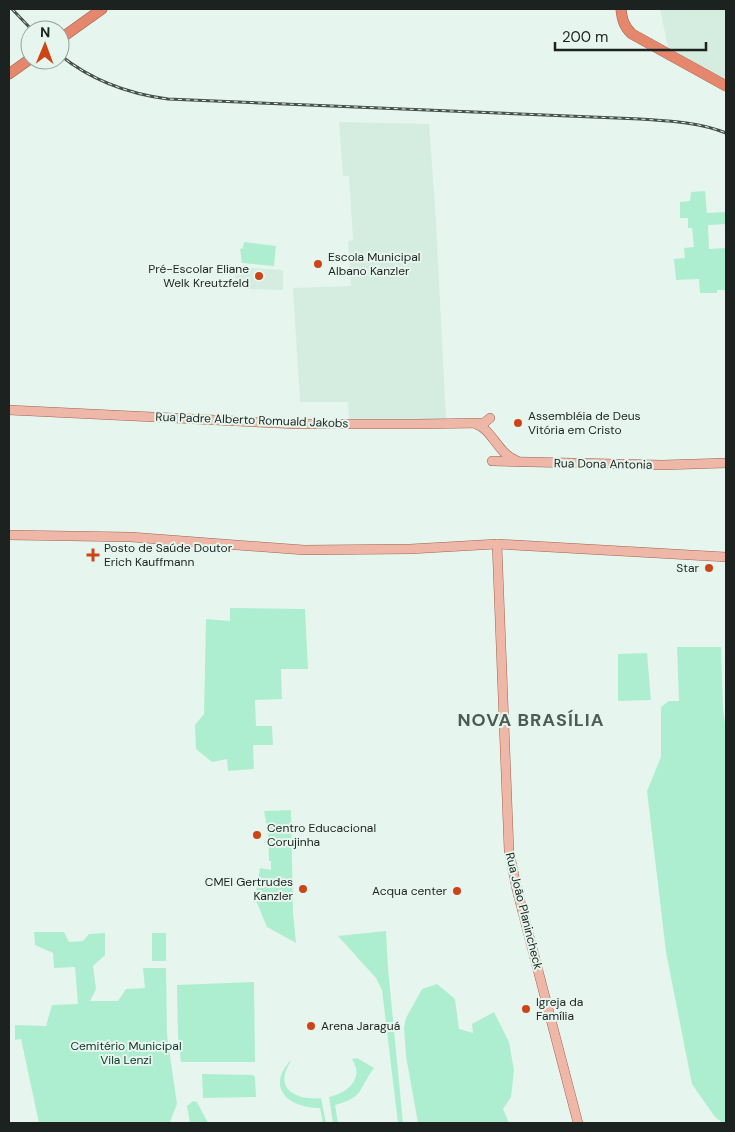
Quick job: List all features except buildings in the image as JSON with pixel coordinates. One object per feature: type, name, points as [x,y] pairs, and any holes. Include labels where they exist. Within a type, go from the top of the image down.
[{"type":"highway","points":[[70,32],[102,9]]},
{"type":"highway","points":[[621,9],[625,27],[632,34],[726,86]]},
{"type":"main road","name":"Rua Padre Alberto Romuald Jakobs","points":[[9,410],[292,424],[484,423],[490,418]]},
{"type":"main road","points":[[473,423],[484,428],[504,453],[518,462]]},
{"type":"main road","name":"Rua Dona Antonia","points":[[492,461],[662,465],[726,463]]},
{"type":"main road","points":[[9,535],[131,537],[313,550],[497,544],[726,557]]},
{"type":"main road","name":"Rua João Planincheck","points":[[497,544],[508,851],[578,1123]]},
{"type":"shaded area","points":[[660,9],[726,9],[726,80],[668,47]]},
{"type":"shaded area","points":[[339,122],[429,124],[446,420],[349,420],[348,402],[300,402],[293,288],[351,286],[348,241],[353,240],[349,176],[343,176]]},
{"type":"shaded area","name":"Pré-Escolar Eliane Welk Kreutzfeld","points":[[235,267],[283,270],[283,290],[244,289],[245,283],[235,283]]},
{"type":"green space","points":[[705,191],[707,213],[726,212],[726,224],[708,225],[709,249],[726,248],[726,290],[717,290],[717,293],[700,293],[699,279],[676,280],[674,259],[685,258],[684,248],[694,247],[692,228],[688,228],[688,218],[680,218],[680,202],[690,201],[691,192]]},
{"type":"green space","points":[[244,242],[276,246],[274,266],[242,263],[240,249],[243,248]]},
{"type":"green space","points":[[230,608],[305,609],[308,669],[281,669],[282,699],[255,700],[256,726],[272,726],[273,745],[253,745],[254,769],[228,771],[227,759],[212,762],[196,749],[195,725],[204,714],[206,619],[230,621]]},
{"type":"green space","points":[[677,647],[721,647],[723,709],[726,730],[726,1123],[715,1117],[692,1084],[666,952],[647,791],[661,757],[661,707],[669,701],[679,701]]},
{"type":"green space","points":[[647,653],[651,700],[618,701],[618,654]]},
{"type":"green space","points":[[291,810],[293,912],[296,943],[267,927],[255,898],[260,868],[271,870],[268,831],[264,811]]},
{"type":"green space","points":[[386,931],[403,1123],[398,1123],[382,990],[376,978],[338,936]]},
{"type":"green space","points":[[34,932],[64,932],[69,942],[83,941],[89,934],[105,933],[105,955],[93,966],[96,989],[90,1001],[118,1001],[126,989],[145,988],[143,968],[166,968],[167,1035],[177,1104],[170,1122],[39,1123],[21,1039],[15,1040],[15,1025],[46,1026],[52,1005],[78,1004],[75,967],[54,968],[53,953],[35,945]]},
{"type":"green space","points":[[152,933],[166,933],[166,961],[152,961]]},
{"type":"green space","name":"Cemitério Municipal Vila Lenzi","points":[[254,982],[255,1062],[181,1062],[178,1037],[177,985]]},
{"type":"green space","points":[[437,984],[455,999],[459,1029],[473,1033],[472,1024],[494,1012],[509,1042],[514,1070],[511,1097],[503,1109],[509,1123],[418,1123],[406,1056],[404,1028],[406,1018],[422,989]]},
{"type":"green space","points":[[357,1058],[374,1068],[360,1091],[352,1099],[335,1105],[338,1123],[333,1123],[329,1097],[342,1092],[352,1084],[356,1073],[352,1059]]},
{"type":"green space","points":[[291,1060],[285,1074],[284,1081],[286,1087],[302,1097],[321,1098],[326,1123],[323,1123],[320,1108],[299,1104],[290,1100],[284,1094],[280,1079]]},
{"type":"green space","points":[[202,1074],[253,1075],[255,1077],[256,1097],[203,1098]]},
{"type":"green space","points":[[193,1101],[197,1102],[208,1123],[190,1123],[187,1106]]},
{"type":"railway","points":[[12,9],[22,20]]},
{"type":"railway","points":[[70,62],[84,72],[111,85],[139,94],[168,99],[673,121],[695,124],[726,133]]},
{"type":"place","name":"Escola Municipal Albano Kanzler","points":[[318,264]]},
{"type":"place","name":"Pré-Escolar Eliane Welk Kreutzfeld","points":[[259,276]]},
{"type":"place","name":"Assembléia de Deus Vitória em Cristo","points":[[518,423]]},
{"type":"place","name":"Posto de Saúde Doutor Erich Kauffmann","points":[[93,555]]},
{"type":"place","name":"Star","points":[[709,568]]},
{"type":"place","name":"Centro Educacional Corujinha","points":[[257,835]]},
{"type":"place","name":"CMEI Gertrudes Kanzler","points":[[303,889]]},
{"type":"place","name":"Acqua center","points":[[457,891]]},
{"type":"place","name":"Igreja da Família","points":[[526,1009]]},
{"type":"place","name":"Arena Jaraguá","points":[[311,1026]]},
{"type":"district","name":"NOVA BRASÍLIA","points":[[531,720]]}]
